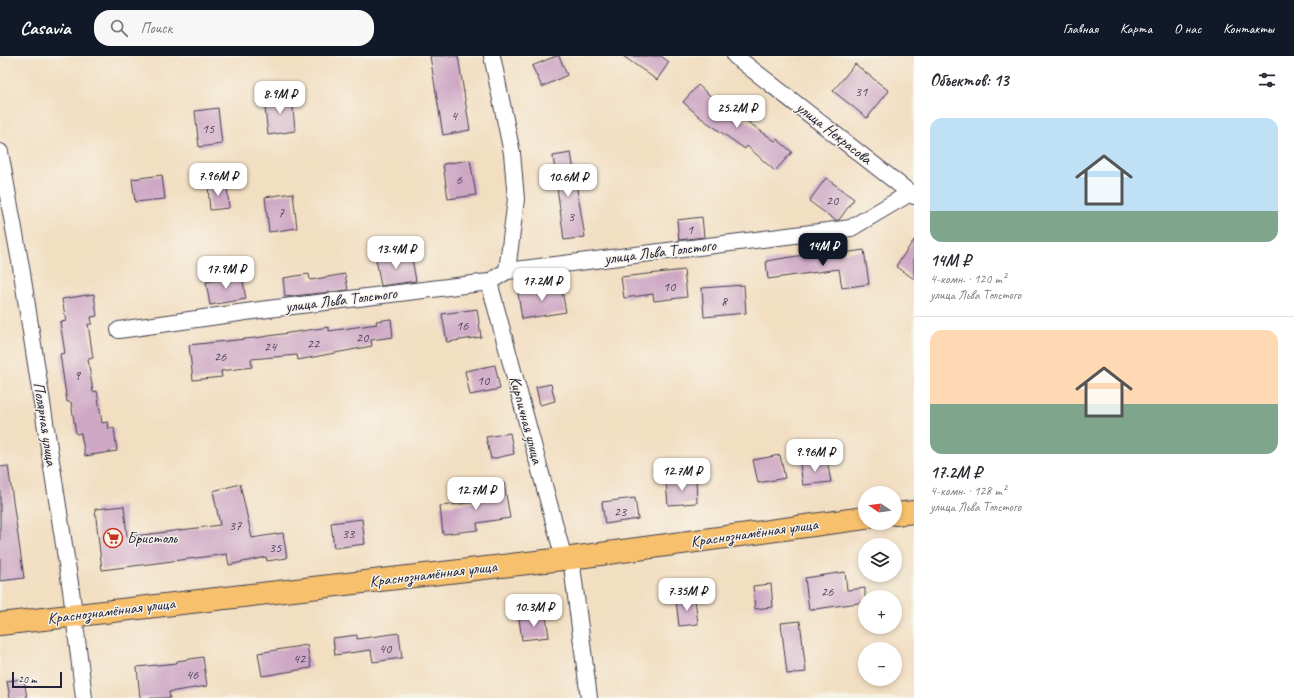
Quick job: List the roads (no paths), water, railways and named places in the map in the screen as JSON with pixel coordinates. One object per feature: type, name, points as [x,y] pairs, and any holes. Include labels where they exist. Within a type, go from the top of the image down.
[{"type":"main road","points":[[902,513],[914,512]]},
{"type":"main road","name":"Краснознамённая улица","points":[[0,624],[567,558],[858,519]]},
{"type":"street","points":[[492,56],[512,153],[516,199],[507,271]]},
{"type":"street","name":"улица Некрасова","points":[[735,56],[912,195]]},
{"type":"street","name":"Полярная улица","points":[[0,152],[20,267],[74,616],[84,698]]},
{"type":"street","name":"улица Льва Толстого","points":[[119,330],[260,310],[489,282],[507,271],[851,228],[912,195]]},
{"type":"street","name":"Кирпичная улица","points":[[489,282],[567,558],[589,698]]},
{"type":"place","name":"Бристоль","points":[[113,538]]}]
